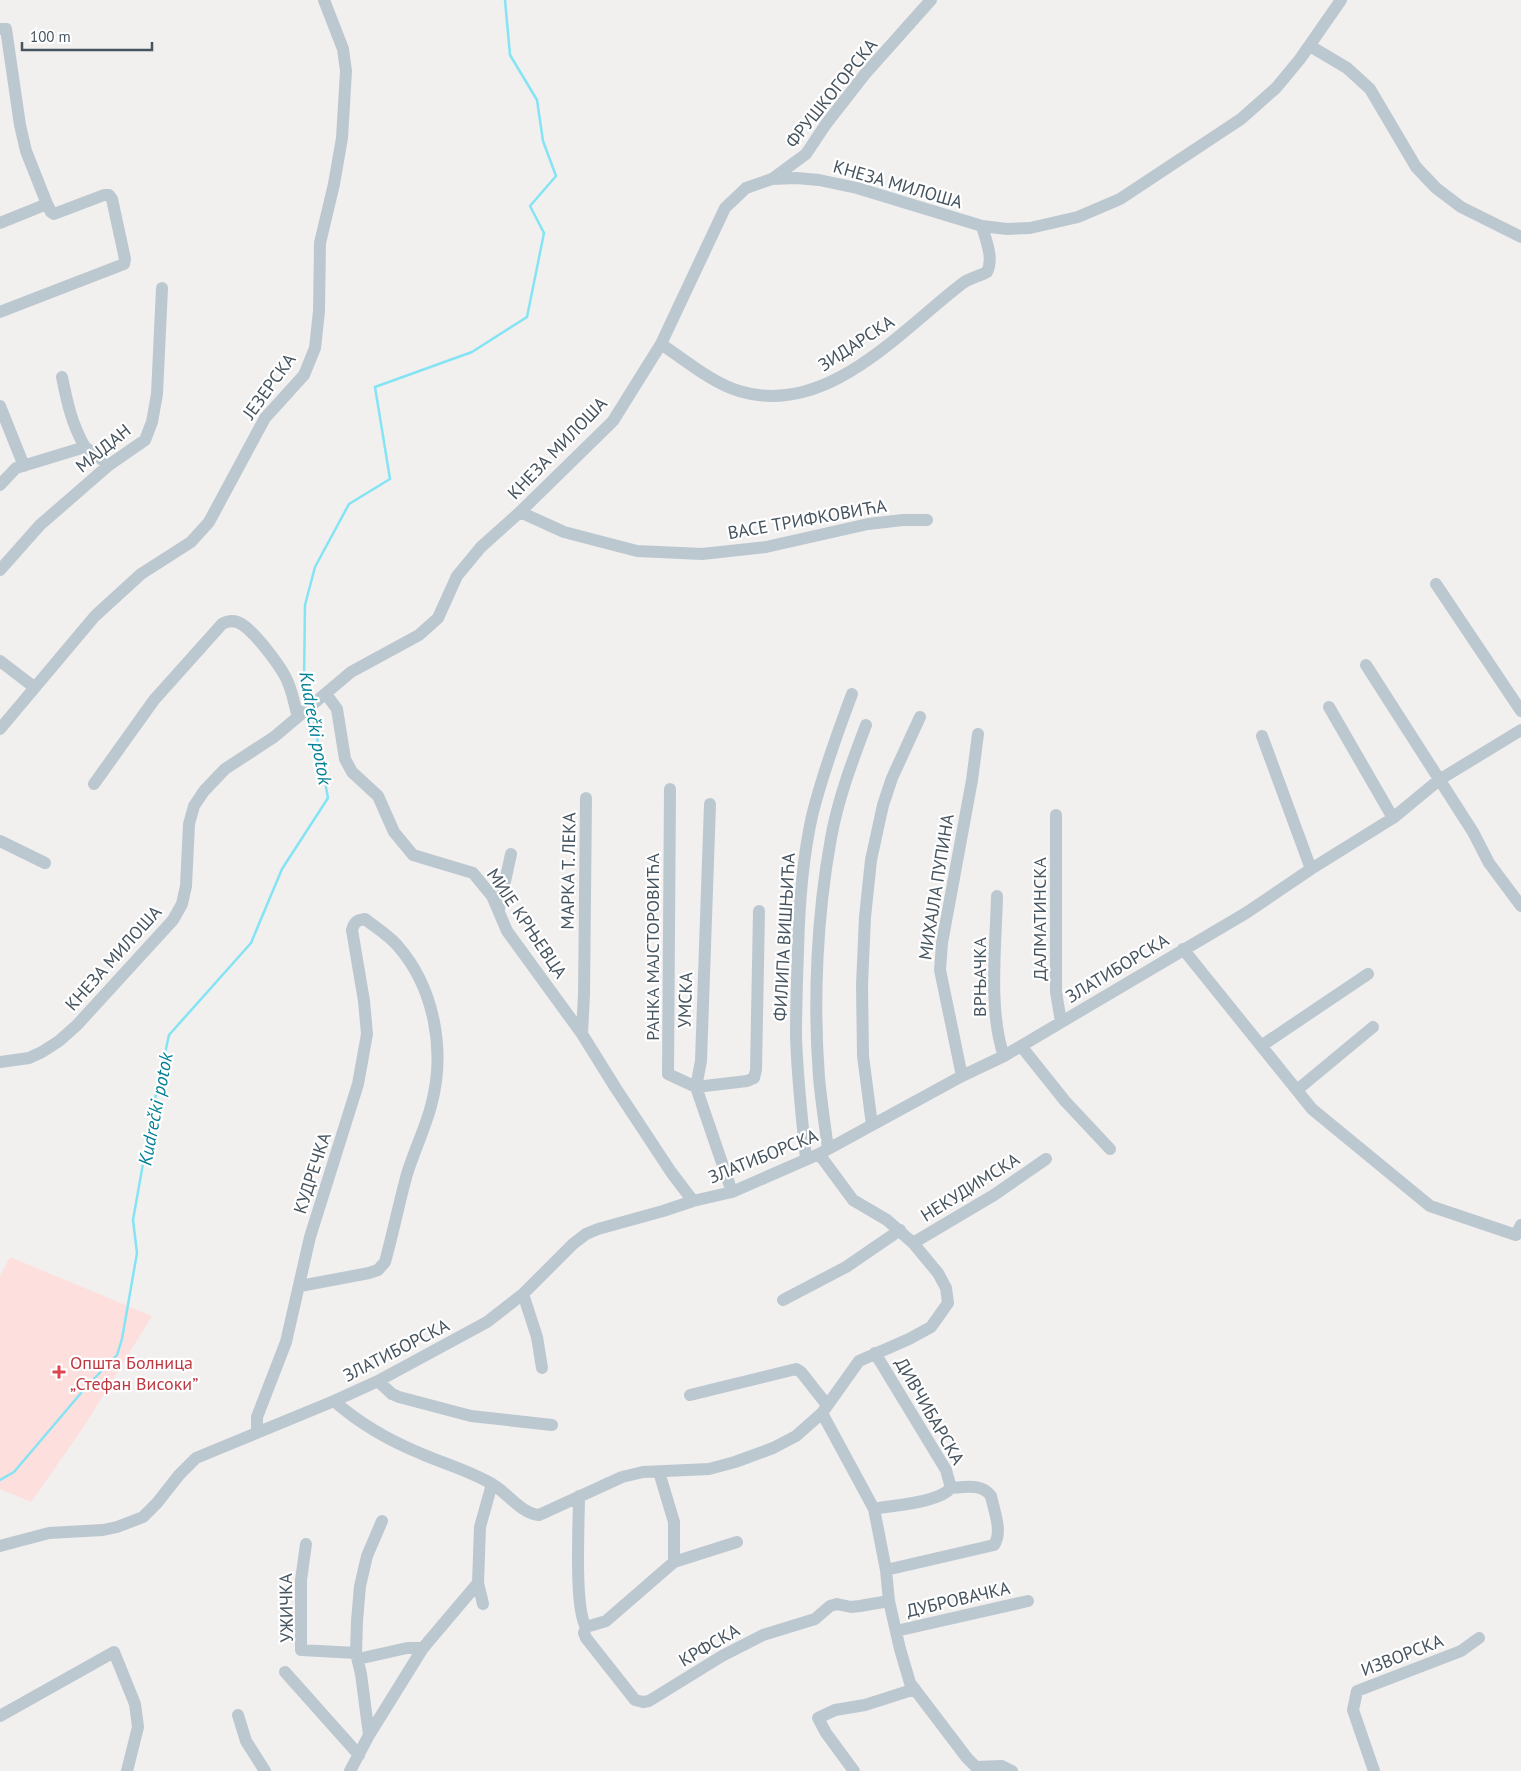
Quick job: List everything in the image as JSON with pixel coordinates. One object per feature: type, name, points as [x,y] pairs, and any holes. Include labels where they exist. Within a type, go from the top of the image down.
[{"type":"street","name":"ЈЕЗЕРСКА","points":[[0,729],[95,616],[142,574],[191,542],[209,522],[265,418],[304,375],[315,348],[319,311],[320,243],[334,184],[342,138],[346,71],[343,49],[324,0]]},
{"type":"street","name":"ФРУШКОГОРСКА","points":[[772,179],[806,154],[826,124],[865,74],[932,0]]},
{"type":"street","name":"КНЕЗА МИЛОША","points":[[0,1062],[29,1058],[59,1041],[77,1025],[174,920],[182,904],[186,886],[189,824],[194,806],[204,791],[225,768],[274,737],[351,672],[427,629],[438,618],[457,576],[481,547],[520,512],[613,421],[661,344],[725,208],[746,188],[772,179],[796,178],[819,180],[857,188],[982,226],[1007,230],[1030,228],[1078,217],[1120,199],[1241,120],[1276,88],[1310,46],[1341,0]]},
{"type":"street","points":[[0,29],[6,29],[20,125],[26,151],[51,212],[54,214],[104,195],[109,195],[112,199],[125,259],[124,264],[0,312]]},
{"type":"street","points":[[1310,46],[1347,68],[1370,89],[1416,166],[1436,188],[1461,208],[1521,237]]},
{"type":"street","points":[[0,223],[47,204]]},
{"type":"street","name":"ЗИДАРСКА","points":[[661,344],[721,384],[739,391],[772,396],[789,395],[814,389],[838,378],[901,336],[965,281],[987,272],[991,265],[991,258],[982,226]]},
{"type":"street","name":"МАЈДАН","points":[[0,570],[40,525],[109,465],[145,440],[152,422],[157,394],[161,289]]},
{"type":"street","points":[[62,377],[76,433],[85,448],[109,465]]},
{"type":"street","points":[[0,408],[24,466]]},
{"type":"street","points":[[0,485],[16,468],[85,448]]},
{"type":"street","name":"ВАСЕ ТРИФКОВИЋА","points":[[520,512],[564,532],[638,550],[702,554],[766,547],[868,524],[902,520],[927,520]]},
{"type":"street","points":[[1436,584],[1521,711]]},
{"type":"street","points":[[94,784],[154,700],[222,624],[227,621],[243,625],[267,650],[306,710]]},
{"type":"street","points":[[0,661],[34,687]]},
{"type":"street","points":[[1366,665],[1473,832],[1489,863],[1521,906]]},
{"type":"street","name":"МИЈЕ КРЊЕВЦА","points":[[326,694],[337,710],[344,759],[352,772],[378,796],[394,832],[413,855],[473,873],[492,896],[507,931],[582,1034],[671,1172],[693,1201]]},
{"type":"street","name":"ФИЛИПА ВИШЊИЋА","points":[[806,1159],[799,1092],[796,1033],[802,875],[814,808],[837,733],[852,694]]},
{"type":"street","points":[[1328,707],[1393,818]]},
{"type":"street","points":[[872,1124],[863,1056],[862,994],[865,916],[871,860],[883,805],[892,778],[920,717]]},
{"type":"street","points":[[334,1401],[352,1417],[382,1435],[492,1484],[505,1492],[530,1514],[539,1515],[622,1477],[642,1472],[709,1468],[735,1462],[773,1448],[796,1436],[824,1409],[859,1361],[931,1327],[948,1303],[946,1288],[942,1280],[913,1243],[900,1230],[853,1200],[823,1152],[816,1019],[822,907],[831,838],[844,788],[866,725]]},
{"type":"street","name":"ЗЛАТИБОРСКА","points":[[0,1546],[49,1533],[103,1530],[118,1527],[143,1517],[157,1504],[179,1475],[196,1458],[378,1381],[487,1322],[523,1294],[586,1234],[693,1201],[732,1192],[823,1152],[962,1076],[1004,1056],[1246,913],[1393,818],[1439,780],[1521,730]]},
{"type":"street","name":"МИХАЈЛА ПУПИНА","points":[[962,1076],[940,970],[942,943],[972,780],[978,734]]},
{"type":"street","points":[[1262,736],[1312,869]]},
{"type":"street","name":"РАНКА МАЈСТОРОВИЋА","points":[[670,789],[668,1074],[696,1087]]},
{"type":"street","name":"МАРКА Т. ЛЕКА","points":[[582,1034],[586,798]]},
{"type":"street","name":"УМСКА","points":[[710,804],[701,1061],[696,1087],[732,1192]]},
{"type":"street","name":"ДАЛМАТИНСКА","points":[[1056,815],[1056,992],[1061,1022]]},
{"type":"street","points":[[0,841],[45,862]]},
{"type":"street","points":[[499,910],[511,854]]},
{"type":"street","name":"ВРЊАЧКА","points":[[997,896],[996,1018],[998,1039],[1004,1056]]},
{"type":"street","points":[[696,1087],[754,1078],[756,1070],[759,911]]},
{"type":"street","name":"КУДРЕЧКА","points":[[256,1433],[257,1416],[286,1342],[310,1237],[358,1084],[367,1034],[364,1001],[352,930],[358,920],[364,919],[397,944],[416,972],[426,996],[436,1033],[439,1063],[431,1105],[408,1174],[385,1262],[378,1270],[369,1273],[300,1286]]},
{"type":"street","points":[[1183,949],[1312,1109],[1430,1206],[1519,1230]]},
{"type":"street","points":[[1261,1046],[1368,974]]},
{"type":"street","points":[[1296,1090],[1373,1027]]},
{"type":"street","points":[[1021,1046],[1065,1101],[1110,1150]]},
{"type":"street","name":"НЕКУДИМСКА","points":[[913,1243],[994,1194],[1046,1159]]},
{"type":"street","points":[[783,1300],[846,1267],[900,1230]]},
{"type":"street","points":[[523,1294],[537,1337],[542,1368]]},
{"type":"street","name":"ДИВЧИБАРСКА","points":[[875,1353],[946,1470],[951,1488]]},
{"type":"street","points":[[690,1395],[796,1369],[801,1372],[824,1409],[874,1509],[886,1570],[889,1601],[910,1683],[966,1758],[976,1767],[1002,1766],[1012,1771]]},
{"type":"street","points":[[378,1381],[398,1397],[471,1416],[552,1425]]},
{"type":"street","points":[[659,1472],[674,1522],[674,1562]]},
{"type":"street","points":[[483,1604],[478,1583],[480,1527],[492,1484]]},
{"type":"street","points":[[874,1509],[925,1500],[946,1493],[951,1488],[978,1487],[989,1494],[998,1533],[998,1539],[994,1545],[886,1570]]},
{"type":"street","name":"КРФСКА","points":[[579,1496],[579,1596],[582,1621],[586,1627],[584,1633],[635,1700],[650,1701],[722,1656],[763,1635],[815,1619],[830,1606],[837,1604],[851,1607],[889,1601]]},
{"type":"street","points":[[369,1735],[357,1656],[360,1586],[367,1556],[382,1521]]},
{"type":"street","points":[[586,1627],[606,1621],[674,1562],[737,1542]]},
{"type":"street","name":"УЖИЧКА","points":[[306,1544],[301,1580],[301,1650],[357,1656]]},
{"type":"street","points":[[350,1771],[369,1735],[423,1648],[478,1583]]},
{"type":"street","name":"ДУБРОВАЧКА","points":[[896,1632],[1028,1601]]},
{"type":"street","name":"ИЗВОРСКА","points":[[1374,1771],[1353,1710],[1357,1690],[1461,1651],[1479,1638]]},
{"type":"street","points":[[357,1656],[407,1648],[423,1648]]},
{"type":"street","points":[[0,1716],[114,1652],[136,1704],[138,1727],[128,1771]]},
{"type":"street","points":[[285,1672],[359,1755]]},
{"type":"street","points":[[854,1771],[826,1733],[818,1718],[836,1710],[865,1705],[915,1689]]},
{"type":"street","points":[[238,1715],[246,1741],[266,1771]]},
{"type":"shaded area","name":"Општа Болница „Стефан Високи”","points":[[10,1257],[152,1316],[83,1428],[31,1502],[0,1489],[0,1276]]},
{"type":"waterway","name":"Kudrečki potok","points":[[310,702],[304,682],[305,605],[315,567],[349,504],[390,479],[375,387],[472,352],[527,317],[544,233],[530,206],[556,176],[543,141],[537,100],[510,55],[505,0]]},
{"type":"waterway","name":"Kudrečki potok","points":[[0,1480],[14,1472],[87,1386],[117,1355],[122,1339],[137,1253],[133,1220],[152,1113],[169,1035],[251,943],[282,869],[328,798],[312,710]]},
{"type":"place","name":"Општа Болница „Стефан Високи”","points":[[59,1372]]}]
